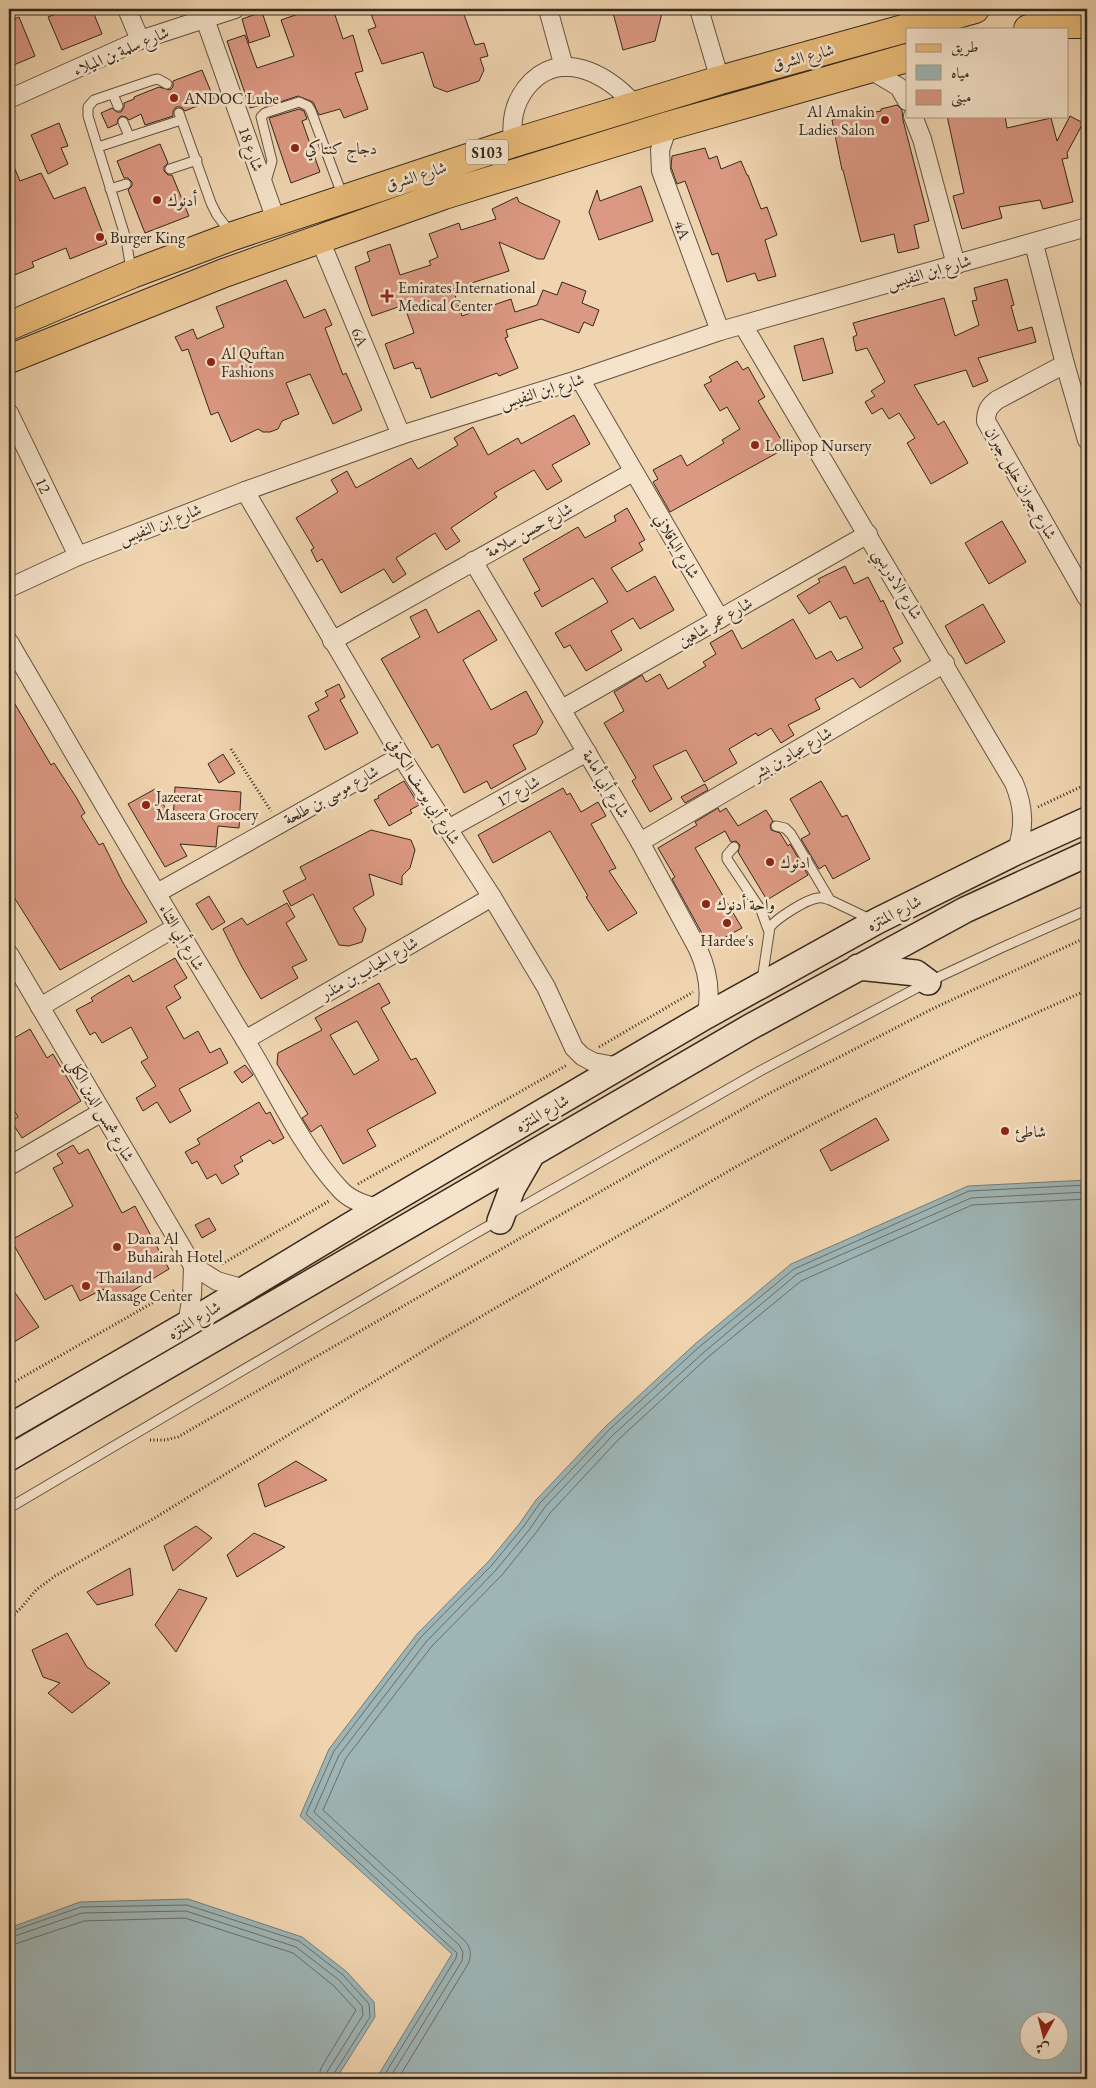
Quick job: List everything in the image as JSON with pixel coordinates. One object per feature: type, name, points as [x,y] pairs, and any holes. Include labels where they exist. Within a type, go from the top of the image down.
[{"type":"main road","name":"شارع الشرق","points":[[907,28],[975,9]]},
{"type":"main road","points":[[1034,28],[1058,24],[1087,24]]},
{"type":"main road","name":"شارع الشرق","points":[[9,326],[132,274],[234,236],[344,199],[635,105],[906,28]]},
{"type":"main road","name":"شارع الشرق","points":[[9,359],[192,285],[444,195],[668,126],[906,58]]},
{"type":"main road","name":"شارع المنتزه","points":[[13,1429],[379,1208],[706,1016],[877,921],[1016,852],[1087,820]]},
{"type":"main road","name":"شارع المنتزه","points":[[9,1458],[750,1027],[965,910],[1087,854]]},
{"type":"main road","points":[[858,967],[916,973],[928,982]]},
{"type":"main road","points":[[500,1221],[512,1189],[533,1154]]},
{"type":"street","points":[[127,9],[140,40]]},
{"type":"street","name":"شارع سلمة بن الميلاء","points":[[9,99],[140,40],[235,9]]},
{"type":"street","points":[[548,9],[564,67]]},
{"type":"street","points":[[699,9],[720,80]]},
{"type":"street","name":"شارع 18","points":[[205,19],[277,222]]},
{"type":"street","points":[[514,143],[512,126],[514,110],[521,95],[531,82],[544,72],[564,67],[583,69],[598,75],[624,93],[635,105]]},
{"type":"street","points":[[869,69],[899,87],[906,99]]},
{"type":"street","points":[[914,118],[922,139],[956,264]]},
{"type":"street","name":"4A","points":[[668,126],[660,150],[661,171],[720,331]]},
{"type":"street","name":"شارع ابن النفيس","points":[[9,588],[78,556],[245,491],[401,435],[580,379],[720,331],[956,264],[1034,244],[1087,227]]},
{"type":"street","name":"6A","points":[[320,240],[401,435]]},
{"type":"street","points":[[1034,244],[1087,440]]},
{"type":"street","name":"شارع الادريسي","points":[[743,325],[1014,783],[1020,796],[1023,815],[1021,839],[1016,852]]},
{"type":"street","name":"شارع جبران خليل جبران","points":[[1065,364],[990,405],[986,413],[986,421],[1083,580],[1087,598]]},
{"type":"street","points":[[580,379],[633,472]]},
{"type":"street","name":"12","points":[[9,413],[78,556]]},
{"type":"street","name":"شارع حسن سلامة","points":[[332,641],[633,472]]},
{"type":"street","name":"شارع الباقلاني","points":[[633,472],[720,619]]},
{"type":"street","name":"شارع أبي يوسف الكوفي","points":[[245,491],[401,756],[492,897],[546,986],[574,1048],[593,1062],[620,1067]]},
{"type":"street","name":"شارع عمر شاهين","points":[[562,709],[868,534]]},
{"type":"street","name":"شارع أبي أمامة","points":[[473,561],[640,842],[704,962],[710,990],[706,1016]]},
{"type":"street","name":"شارع أبي الثناء","points":[[9,642],[176,927],[308,1145],[340,1190],[351,1199],[379,1208]]},
{"type":"street","name":"شارع عباد بن بشر","points":[[640,842],[944,663]]},
{"type":"street","name":"شارع 17","points":[[448,829],[587,752]]},
{"type":"street","name":"شارع موسى بن طلحة","points":[[156,893],[401,756]]},
{"type":"street","name":"شارع الحباب بن منذر","points":[[245,1040],[492,897]]},
{"type":"street","points":[[40,1007],[176,927]]},
{"type":"street","name":"شارع شمس الدين الكلي","points":[[9,954],[192,1266],[217,1281],[245,1289]]},
{"type":"street","points":[[9,1166],[102,1112]]},
{"type":"street","points":[[187,1324],[192,1295],[192,1266]]},
{"type":"lane","points":[[132,274],[129,251],[88,116],[88,107],[94,100],[153,80],[158,79],[168,84]]},
{"type":"lane","points":[[113,94],[118,106]]},
{"type":"lane","points":[[264,186],[272,161],[261,117],[265,113],[299,102],[308,106],[311,110],[344,199]]},
{"type":"lane","points":[[98,147],[180,116],[217,216],[234,236]]},
{"type":"lane","points":[[123,122],[129,136]]},
{"type":"lane","points":[[170,169],[196,160]]},
{"type":"lane","points":[[110,189],[126,184]]},
{"type":"lane","points":[[776,826],[785,828],[791,834],[830,900]]},
{"type":"lane","points":[[734,847],[728,855],[728,859],[761,910],[769,933]]},
{"type":"lane","points":[[759,987],[765,969],[769,933],[776,921],[811,900],[823,898],[830,900],[877,921]]},
{"type":"lane","points":[[9,1508],[760,1071],[928,982],[1087,910]]},
{"type":"path","points":[[231,749],[280,824]]},
{"type":"path","points":[[1023,815],[1087,784]]},
{"type":"path","points":[[144,1440],[165,1440],[178,1437],[770,1093],[932,1009],[1087,937]]},
{"type":"path","points":[[9,1619],[36,1590],[55,1576],[158,1516],[441,1340],[723,1174],[813,1124],[979,1039],[1087,990]]},
{"type":"water","points":[[1087,1180],[1087,2079],[376,2079],[452,1954],[300,1816],[329,1749],[417,1634],[488,1562],[536,1500],[606,1426],[695,1344],[791,1264],[968,1186]]},
{"type":"water","points":[[188,1899],[302,1937],[347,1972],[374,2002],[375,2017],[336,2079],[9,2079],[9,1928],[80,1902]]},
{"type":"building","points":[[68,9],[92,9],[102,34],[62,50],[48,17]]},
{"type":"building","points":[[300,9],[333,9],[343,39],[353,35],[363,71],[355,73],[368,109],[344,118],[340,109],[319,115],[313,102],[298,96],[265,107],[264,104],[250,108],[227,41],[245,35],[257,68],[294,56],[281,20],[301,13]]},
{"type":"building","points":[[369,9],[462,9],[475,45],[484,43],[488,56],[480,58],[484,70],[479,81],[447,92],[434,87],[423,52],[382,64],[368,30],[376,27]]},
{"type":"building","points":[[612,9],[663,9],[655,41],[623,50]]},
{"type":"building","points":[[262,12],[270,36],[249,43],[242,19]]},
{"type":"building","points":[[19,17],[35,56],[9,67],[9,21]]},
{"type":"building","name":"ANDOC Lube","points":[[202,70],[214,99],[185,111],[181,107],[176,107],[173,111],[173,116],[145,125],[141,114],[129,120],[121,116],[117,124],[108,128],[101,113],[112,108],[117,112],[121,112],[124,103],[134,99],[134,97],[159,87],[170,90],[173,87],[173,81]]},
{"type":"building","points":[[897,105],[902,110],[929,221],[914,225],[919,248],[898,253],[894,234],[861,242],[842,170],[832,120],[881,111],[881,109]]},
{"type":"building","name":"دجاج كنتاكي","points":[[299,109],[304,111],[307,119],[302,121],[320,172],[291,183],[269,118]]},
{"type":"building","points":[[1070,116],[1083,123],[1067,153],[1068,158],[1062,159],[1073,202],[1043,209],[1040,200],[999,207],[1002,218],[962,229],[953,196],[964,193],[947,118],[1005,118],[1007,128],[1051,118],[1057,141]]},
{"type":"building","points":[[59,123],[68,146],[61,148],[68,164],[48,174],[31,135]]},
{"type":"building","name":"أدنوك","points":[[160,144],[168,163],[164,167],[164,171],[168,175],[172,175],[189,216],[145,233],[128,190],[132,186],[132,182],[128,178],[124,178],[117,161]]},
{"type":"building","points":[[705,148],[709,159],[717,156],[721,169],[741,161],[761,209],[767,207],[777,235],[765,240],[776,276],[758,281],[755,273],[727,282],[718,253],[712,255],[685,181],[677,184],[671,167],[672,156]]},
{"type":"building","points":[[9,155],[20,181],[41,173],[54,199],[85,187],[107,244],[70,259],[66,248],[32,262],[34,267],[12,276],[9,268]]},
{"type":"building","points":[[641,186],[653,221],[599,240],[589,212],[597,190],[600,201]]},
{"type":"building","points":[[517,197],[519,202],[560,221],[544,259],[538,259],[499,242],[509,271],[453,289],[462,316],[511,299],[515,312],[537,305],[543,290],[557,295],[562,282],[586,291],[582,303],[599,310],[593,326],[584,322],[579,333],[541,319],[506,330],[508,337],[505,338],[518,368],[499,376],[497,373],[431,398],[420,368],[416,369],[413,362],[394,369],[385,344],[414,333],[404,305],[372,316],[355,267],[370,261],[367,252],[390,244],[400,275],[431,265],[429,261],[438,257],[429,234],[459,223],[461,230],[496,219],[492,209]]},
{"type":"building","points":[[1007,279],[1014,305],[1011,306],[1018,331],[1032,327],[1036,342],[978,358],[988,381],[973,387],[966,370],[914,385],[938,425],[944,421],[968,463],[931,484],[907,443],[915,438],[899,413],[889,419],[882,408],[872,414],[865,402],[875,396],[871,391],[885,382],[867,348],[856,351],[853,337],[857,335],[853,323],[944,298],[955,336],[979,325],[972,301],[977,300],[974,288]]},
{"type":"building","points":[[286,280],[304,318],[325,309],[332,325],[325,328],[343,375],[346,373],[362,410],[333,424],[310,374],[286,383],[299,414],[282,421],[278,429],[263,432],[258,429],[231,442],[218,412],[211,415],[188,349],[182,351],[175,337],[193,329],[197,339],[224,327],[216,307]]},
{"type":"building","points":[[823,338],[833,373],[803,381],[794,346]]},
{"type":"building","points":[[737,361],[743,370],[748,367],[765,397],[758,401],[786,448],[670,512],[653,482],[658,479],[653,470],[681,455],[687,466],[724,443],[722,440],[740,429],[727,407],[720,411],[704,385],[712,381],[709,377]]},
{"type":"building","points":[[574,415],[590,444],[552,465],[562,481],[547,490],[534,470],[494,493],[497,497],[451,528],[460,541],[446,550],[435,533],[396,558],[406,574],[393,583],[384,569],[341,593],[322,559],[317,562],[311,550],[314,548],[296,518],[338,492],[331,480],[347,471],[356,488],[411,458],[418,469],[458,445],[454,438],[473,427],[488,455],[518,438],[521,444]]},
{"type":"building","points":[[627,508],[645,540],[639,543],[643,550],[611,568],[627,592],[655,576],[674,610],[640,629],[633,618],[611,631],[622,650],[586,671],[570,645],[564,648],[555,633],[608,602],[593,578],[542,607],[534,593],[540,590],[523,559],[578,527],[585,538],[616,521],[614,516]]},
{"type":"building","points":[[1002,521],[1026,562],[989,584],[965,543]]},
{"type":"building","points":[[845,566],[854,584],[868,577],[881,602],[883,600],[903,643],[893,648],[901,661],[860,688],[853,678],[815,699],[820,709],[788,725],[794,735],[781,743],[771,728],[758,736],[756,733],[729,749],[737,763],[704,782],[686,750],[653,766],[672,799],[650,812],[632,781],[636,778],[604,723],[624,711],[614,692],[642,675],[646,682],[660,674],[668,689],[706,666],[703,662],[716,654],[710,643],[732,630],[742,649],[793,619],[816,659],[831,651],[837,661],[863,648],[846,616],[840,619],[830,601],[809,614],[797,596],[820,582],[818,579]]},
{"type":"building","points":[[983,604],[1005,642],[966,664],[945,626]]},
{"type":"building","points":[[426,609],[438,633],[479,610],[497,640],[463,660],[491,710],[526,691],[543,722],[536,734],[513,745],[526,769],[491,789],[487,781],[464,793],[438,744],[432,748],[381,659],[420,637],[410,617]]},
{"type":"building","points":[[339,684],[345,697],[340,700],[358,733],[325,750],[308,716],[319,710],[315,703],[328,696],[325,691]]},
{"type":"building","points":[[9,694],[51,765],[54,763],[76,797],[85,813],[81,816],[99,845],[103,843],[123,883],[147,922],[60,970],[12,894],[14,892],[9,883]]},
{"type":"building","points":[[223,754],[235,773],[219,783],[208,764]]},
{"type":"building","points":[[404,781],[419,805],[410,810],[412,813],[389,826],[374,800]]},
{"type":"building","points":[[821,781],[842,817],[847,815],[870,859],[833,879],[825,865],[819,869],[801,839],[810,834],[790,799]]},
{"type":"building","points":[[705,784],[708,790],[685,803],[681,797]]},
{"type":"building","points":[[175,787],[241,792],[239,828],[218,826],[216,847],[180,844],[187,856],[165,867],[128,804],[155,789],[173,822]]},
{"type":"building","points":[[563,788],[567,795],[570,793],[581,812],[598,802],[606,816],[591,824],[616,868],[609,871],[637,913],[608,931],[586,897],[588,896],[550,831],[493,863],[478,835]]},
{"type":"building","points":[[718,808],[720,812],[726,808],[738,826],[766,810],[773,821],[770,825],[771,830],[780,833],[788,846],[790,844],[808,875],[767,900],[738,852],[740,845],[736,841],[731,842],[725,831],[695,848],[742,928],[709,946],[672,879],[675,877],[658,848],[697,825],[695,822]]},
{"type":"building","points":[[371,830],[411,840],[415,850],[410,868],[402,876],[402,885],[369,874],[374,895],[353,908],[366,929],[362,942],[349,946],[339,945],[313,894],[291,906],[283,891],[306,879],[300,867]]},
{"type":"building","points":[[209,896],[225,922],[212,930],[196,904]]},
{"type":"building","points":[[287,903],[295,917],[286,923],[307,960],[292,967],[298,978],[261,999],[223,929],[242,918],[247,925]]},
{"type":"building","points":[[175,958],[187,978],[174,986],[181,998],[166,1007],[184,1039],[198,1031],[210,1053],[220,1048],[228,1063],[179,1089],[191,1111],[170,1123],[157,1102],[143,1111],[136,1098],[156,1086],[141,1062],[148,1058],[131,1027],[102,1043],[95,1032],[90,1035],[76,1010],[93,1001],[91,998],[129,975],[133,982]]},
{"type":"building","points":[[379,983],[390,1003],[381,1008],[411,1060],[416,1058],[436,1093],[367,1130],[376,1146],[343,1164],[321,1125],[311,1132],[302,1118],[308,1114],[277,1064],[278,1053],[322,1030],[315,1018]],"holes":[[[357,1021],[379,1060],[354,1075],[330,1035]]]},
{"type":"building","points":[[30,1029],[47,1058],[53,1054],[81,1101],[22,1138],[11,1121],[18,1117],[9,1101],[9,1041]]},
{"type":"building","points":[[245,1065],[253,1075],[242,1083],[234,1072]]},
{"type":"building","points":[[259,1102],[266,1114],[270,1112],[284,1138],[273,1144],[270,1140],[240,1157],[243,1161],[234,1166],[239,1174],[222,1184],[216,1174],[207,1179],[197,1161],[192,1164],[185,1152],[200,1144],[197,1139]]},
{"type":"building","points":[[876,1118],[889,1140],[831,1171],[820,1150]]},
{"type":"building","points":[[73,1145],[79,1154],[88,1149],[122,1213],[135,1206],[169,1269],[114,1302],[103,1289],[80,1301],[72,1285],[45,1300],[11,1240],[73,1206],[53,1168],[63,1163],[57,1154]]},
{"type":"building","points":[[209,1218],[216,1230],[202,1238],[195,1225]]},
{"type":"building","points":[[9,1284],[39,1327],[9,1345]]},
{"type":"building","points":[[296,1461],[327,1480],[265,1507],[258,1484]]},
{"type":"building","points":[[196,1526],[212,1538],[173,1571],[164,1546]]},
{"type":"building","points":[[254,1533],[285,1547],[237,1577],[227,1555]]},
{"type":"building","points":[[130,1568],[133,1595],[97,1605],[87,1592]]},
{"type":"building","points":[[179,1589],[207,1598],[176,1652],[155,1625]]},
{"type":"building","points":[[67,1633],[87,1667],[110,1683],[72,1713],[48,1693],[60,1683],[43,1677],[32,1650]]},
{"type":"place","name":"ANDOC Lube","points":[[174,98]]},
{"type":"place","name":"Al Amakin Ladies Salon","points":[[885,120]]},
{"type":"place","name":"دجاج كنتاكي","points":[[295,148]]},
{"type":"place","name":"أدنوك","points":[[157,200]]},
{"type":"place","name":"Burger King","points":[[100,237]]},
{"type":"place","name":"Emirates International Medical Center","points":[[387,296]]},
{"type":"place","name":"Al Quftan Fashions","points":[[211,362]]},
{"type":"place","name":"Lollipop Nursery","points":[[755,445]]},
{"type":"place","name":"Jazeerat Maseera Grocery","points":[[146,805]]},
{"type":"place","name":"ادنوك","points":[[770,862]]},
{"type":"place","name":"واحة أدنوك","points":[[706,904]]},
{"type":"place","name":"Hardee's","points":[[727,923]]},
{"type":"place","name":"شاطئ","points":[[1005,1131]]},
{"type":"place","name":"Dana Al Buhairah Hotel","points":[[117,1247]]},
{"type":"place","name":"Thailand Massage Center","points":[[86,1286]]}]
